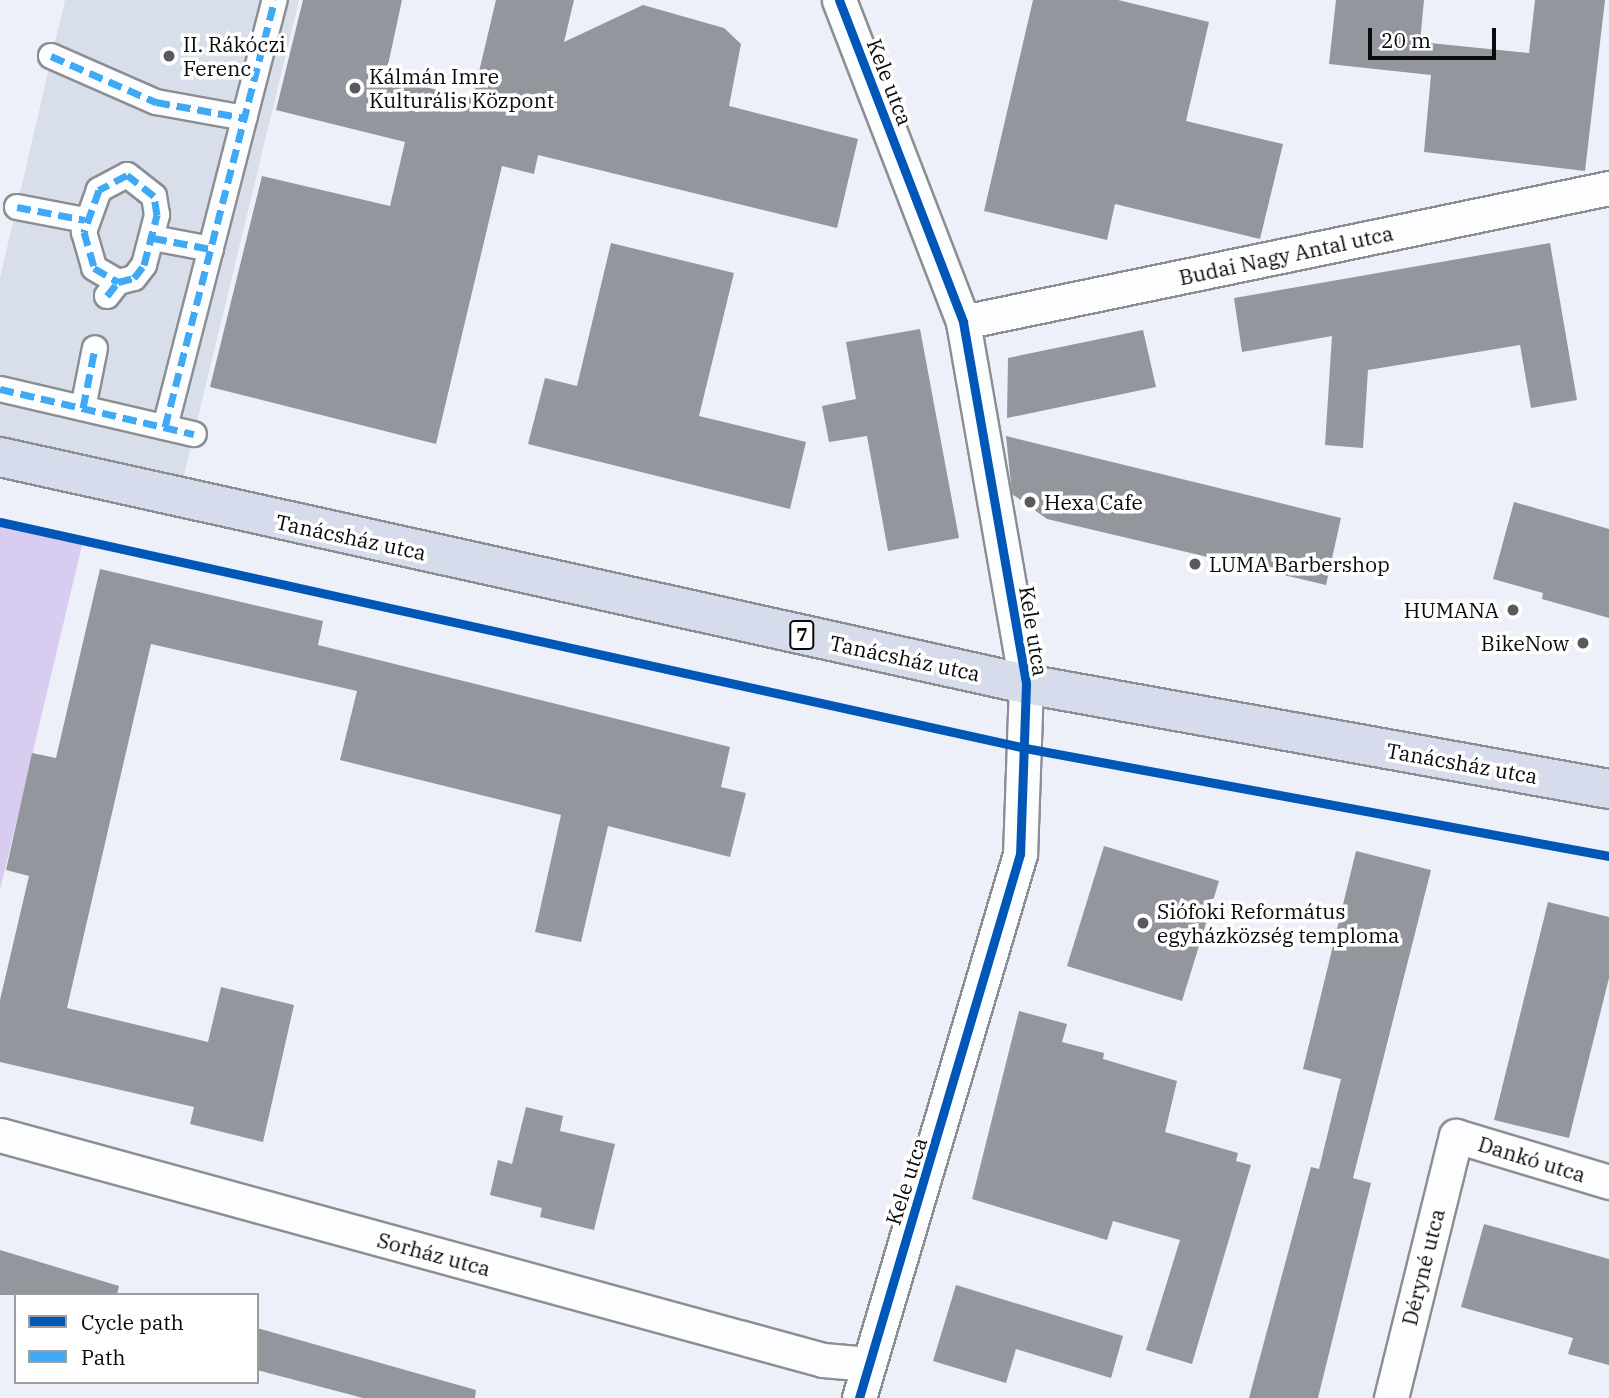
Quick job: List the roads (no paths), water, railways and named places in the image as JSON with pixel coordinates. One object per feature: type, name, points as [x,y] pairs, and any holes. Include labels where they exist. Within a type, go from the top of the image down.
[{"type":"main road","name":"Tanácsház utca","points":[[0,457],[1026,684],[1609,789]]},
{"type":"street","points":[[165,427],[275,0]]},
{"type":"street","name":"Kele utca","points":[[839,0],[963,321],[1026,684],[1020,854],[859,1398]]},
{"type":"street","points":[[51,56],[156,102],[245,118]]},
{"type":"street","points":[[127,175],[154,196],[157,215],[153,238],[144,265],[134,278],[112,289],[94,268],[86,253],[85,220],[99,190],[127,175]]},
{"type":"street","name":"Budai Nagy Antal utca","points":[[963,321],[1609,188]]},
{"type":"street","points":[[16,207],[85,220]]},
{"type":"street","points":[[153,238],[211,249]]},
{"type":"street","points":[[83,408],[95,348]]},
{"type":"street","points":[[0,389],[194,434]]},
{"type":"street","name":"Sorház utca","points":[[0,1135],[823,1360],[869,1364]]},
{"type":"street","name":"Dankó utca","points":[[1456,1136],[1609,1182]]},
{"type":"street","name":"Déryné utca","points":[[1391,1398],[1456,1136]]},
{"type":"place","name":"II. Rákóczi Ferenc","points":[[169,56]]},
{"type":"place","name":"Kálmán Imre Kulturális Központ","points":[[355,88]]},
{"type":"place","name":"Hexa Cafe","points":[[1030,502]]},
{"type":"place","name":"LUMA Barbershop","points":[[1195,564]]},
{"type":"place","name":"HUMANA","points":[[1513,610]]},
{"type":"place","name":"BikeNow","points":[[1583,643]]},
{"type":"place","name":"Siófoki Református egyházközség temploma","points":[[1143,923]]}]
